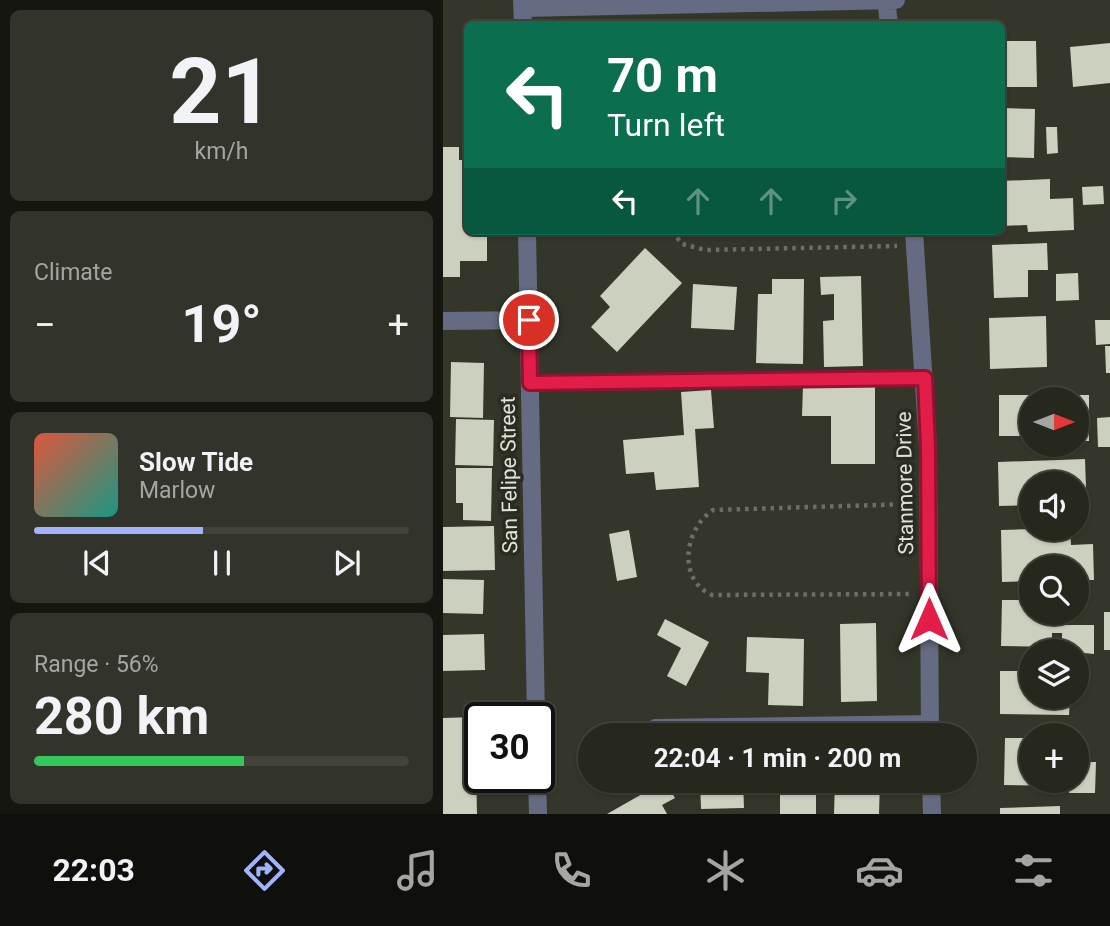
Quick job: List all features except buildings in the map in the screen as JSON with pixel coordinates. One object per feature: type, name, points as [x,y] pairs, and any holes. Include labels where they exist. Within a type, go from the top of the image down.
[{"type":"street","points":[[886,0],[889,21]]},
{"type":"street","points":[[523,11],[896,0]]},
{"type":"street","name":"San Felipe Street","points":[[527,235],[536,702]]},
{"type":"street","name":"Stanmore Drive","points":[[914,238],[925,378],[929,503],[930,723]]},
{"type":"street","points":[[443,321],[529,320]]},
{"type":"street","points":[[537,793],[538,814]]},
{"type":"street","points":[[931,793],[932,814]]},
{"type":"lane","points":[[530,383],[925,378]]},
{"type":"path","points":[[675,235],[682,244],[705,250],[914,238]]},
{"type":"path","points":[[929,503],[713,510],[703,516],[692,535],[689,566],[696,586],[712,595],[929,593]]},
{"type":"route","points":[[529,320],[530,383],[925,378],[929,619]]}]
